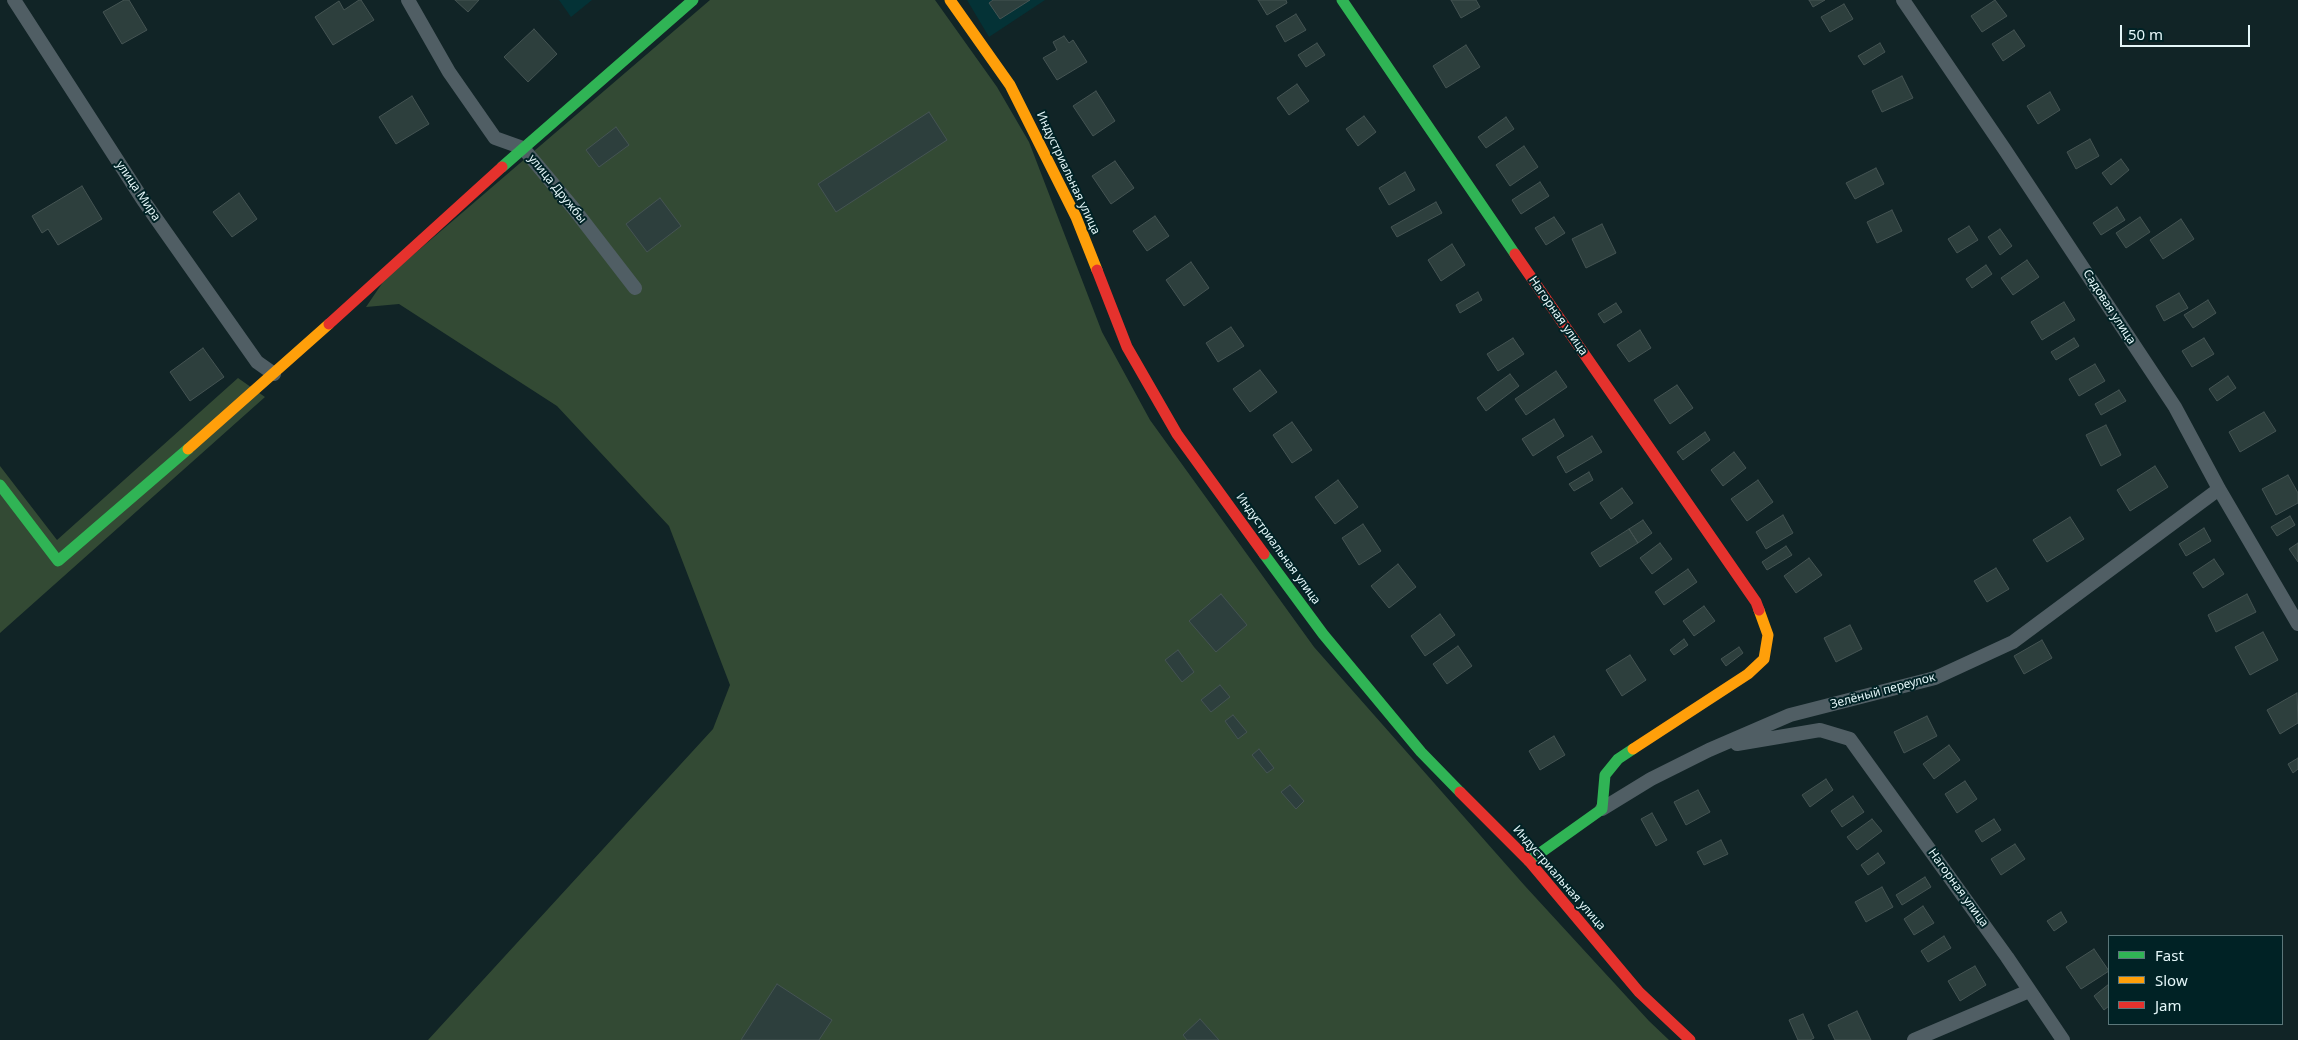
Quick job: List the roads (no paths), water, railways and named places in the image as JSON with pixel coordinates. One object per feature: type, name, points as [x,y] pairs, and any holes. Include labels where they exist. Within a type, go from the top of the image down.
[{"type":"street","name":"улица Мира","points":[[14,0],[143,200],[257,362],[274,374]]},
{"type":"street","name":"улица Дружбы","points":[[408,0],[449,72],[495,138],[523,148],[574,209],[635,288]]},
{"type":"street","points":[[0,485],[58,561],[274,374],[523,148],[693,0]]},
{"type":"street","name":"Индустриальная улица","points":[[950,0],[1010,85],[1076,217],[1127,347],[1177,434],[1329,642],[1421,752],[1529,861],[1639,992],[1690,1040]]},
{"type":"street","name":"Нагорная улица","points":[[1342,0],[1411,103],[1756,602],[1768,635],[1764,658],[1748,674],[1618,759],[1605,775],[1602,809]]},
{"type":"street","name":"Садовая улица","points":[[1903,0],[2006,150],[2175,407],[2219,489],[2298,624]]},
{"type":"street","name":"Зелёный переулок","points":[[1529,861],[1602,809],[1651,779],[1709,750],[1790,715],[1935,678],[2013,642],[2219,489]]},
{"type":"street","name":"Нагорная улица","points":[[1709,750],[1820,730],[1850,740],[2007,957],[2063,1040]]},
{"type":"street","points":[[1914,1040],[2029,991]]}]
